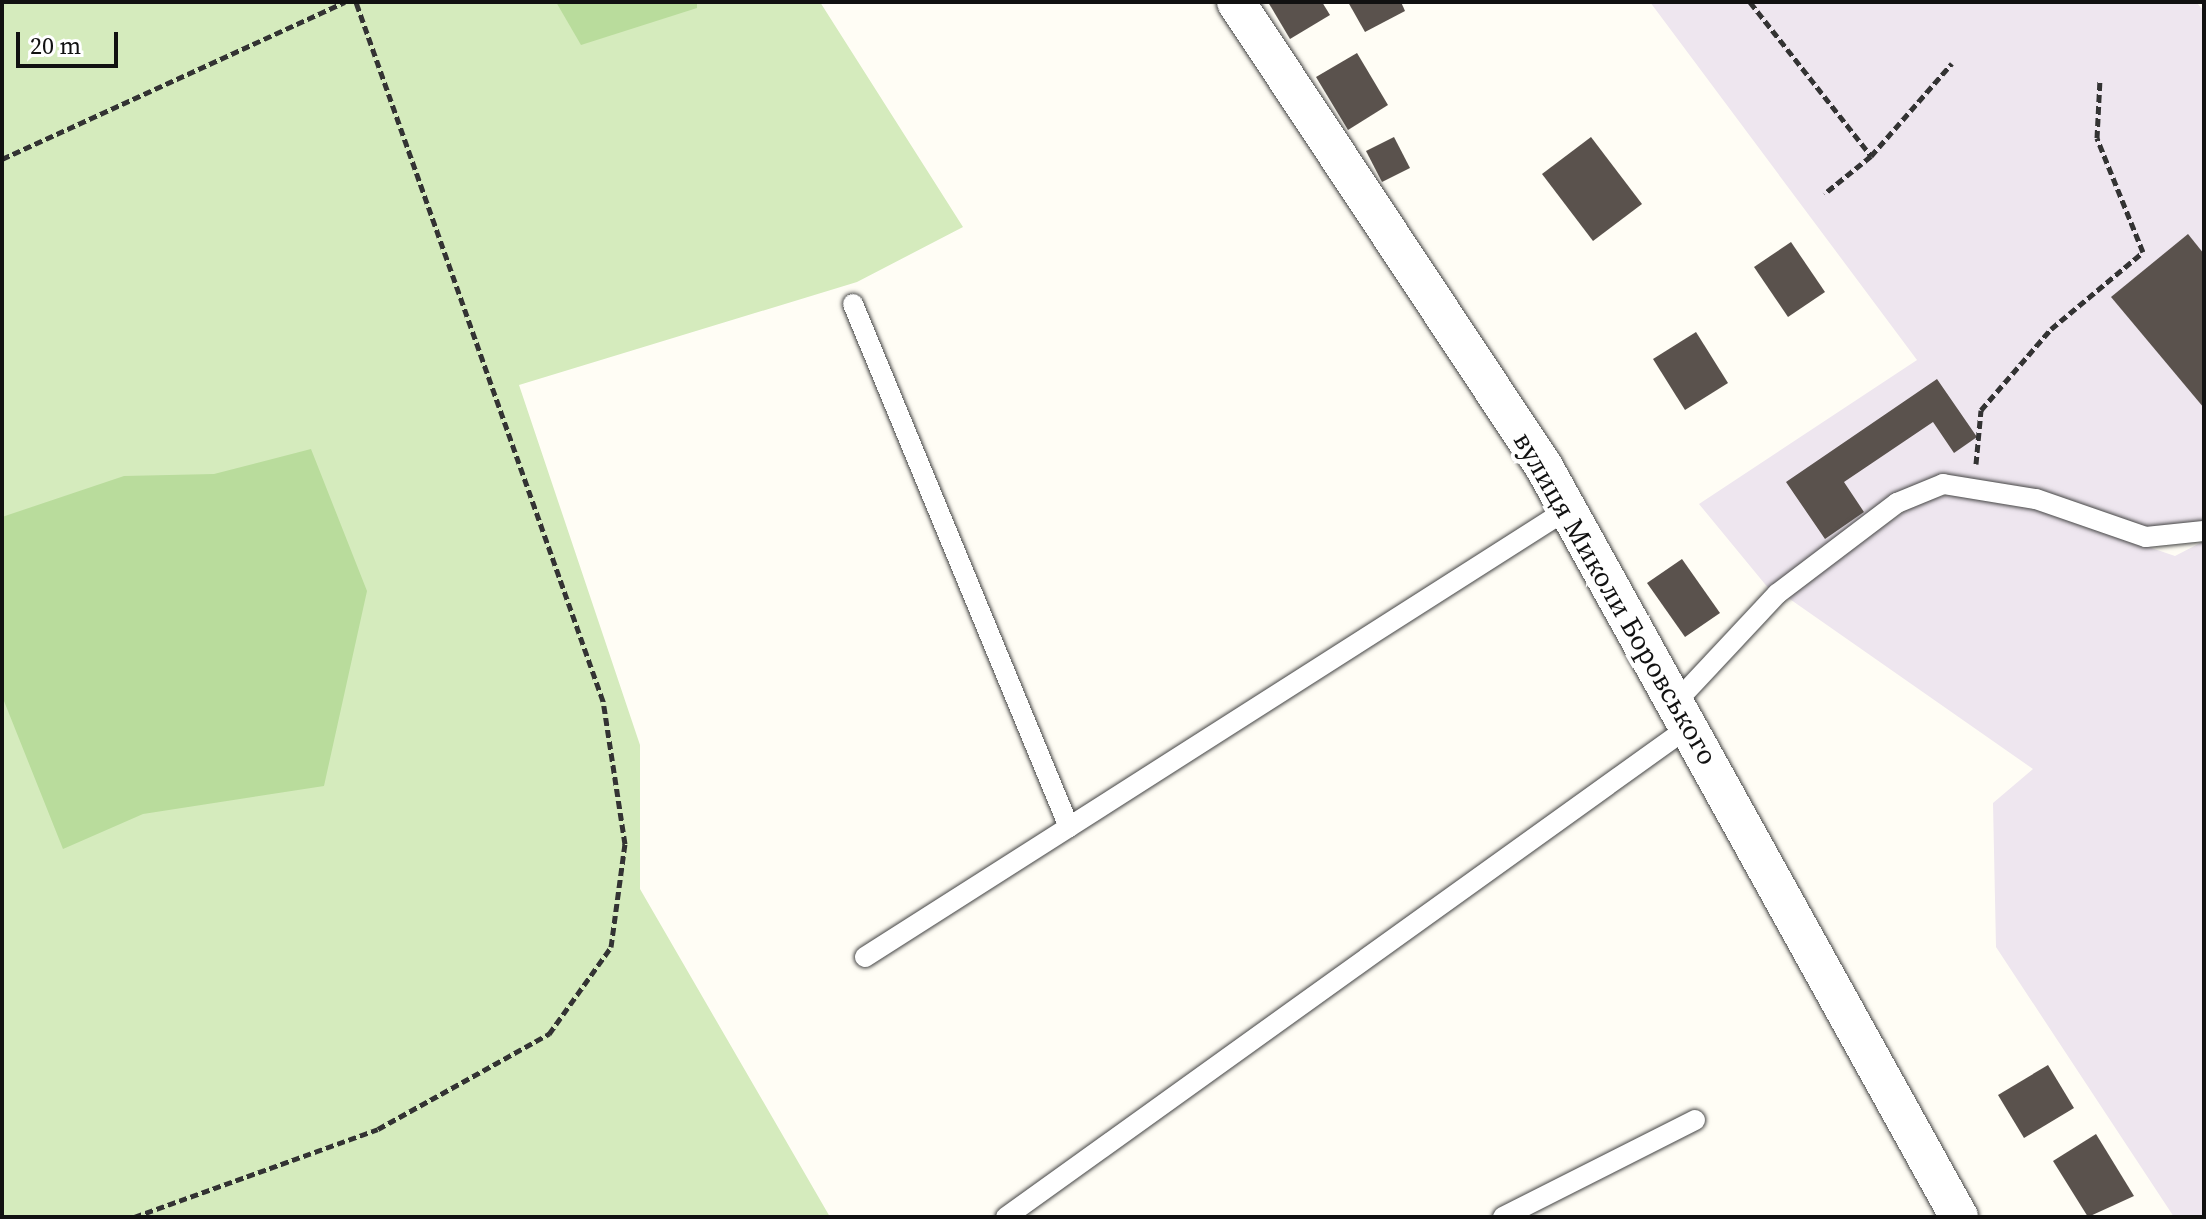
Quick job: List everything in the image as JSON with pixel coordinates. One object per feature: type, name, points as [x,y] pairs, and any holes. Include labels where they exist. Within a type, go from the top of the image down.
[{"type":"street","name":"вулиця Миколи Боровського","points":[[1236,2],[1568,509],[1959,1217]]},
{"type":"lane","points":[[853,304],[1069,827]]},
{"type":"lane","points":[[1006,1217],[1683,714],[1777,594],[1897,503],[1943,484],[2036,499],[2146,537],[2204,531]]},
{"type":"lane","points":[[865,957],[1568,509]]},
{"type":"lane","points":[[1503,1217],[1695,1120]]},
{"type":"path","points":[[2,159],[345,2]]},
{"type":"path","points":[[134,1217],[378,1129],[549,1034],[611,947],[625,844],[603,701],[356,2]]},
{"type":"path","points":[[1750,2],[1871,156]]},
{"type":"path","points":[[1824,194],[1871,156],[1952,63]]},
{"type":"path","points":[[1969,488],[1981,410],[2051,329],[2143,252],[2097,138],[2100,79]]},
{"type":"shaded area","points":[[1650,2],[2196,2],[2204,11],[2204,522],[2150,529],[1943,478],[1769,589],[1699,504],[1917,360]]},
{"type":"shaded area","points":[[1954,493],[2042,511],[2175,556],[2204,541],[2204,1217],[2174,1217],[1996,947],[1993,803],[2033,769],[1784,595],[1915,504]]},
{"type":"green space","points":[[2,2],[820,2],[963,227],[857,282],[519,385],[640,745],[640,889],[830,1217],[2,1217]]},
{"type":"green space","points":[[556,2],[697,2],[697,8],[581,45]]},
{"type":"green space","points":[[311,449],[367,591],[324,786],[143,814],[63,849],[2,696],[2,517],[124,476],[214,474]]},
{"type":"building","points":[[1268,2],[1322,2],[1330,15],[1290,39]]},
{"type":"building","points":[[1348,2],[1401,2],[1405,11],[1365,32]]},
{"type":"building","points":[[1357,53],[1388,105],[1348,130],[1316,77]]},
{"type":"building","points":[[1394,137],[1410,168],[1382,182],[1366,151]]},
{"type":"building","points":[[1591,137],[1642,204],[1593,241],[1542,174]]},
{"type":"building","points":[[2188,234],[2204,254],[2204,408],[2111,297]]},
{"type":"building","points":[[1791,242],[1825,292],[1788,317],[1754,267]]},
{"type":"building","points":[[1696,332],[1728,383],[1685,410],[1653,359]]},
{"type":"building","points":[[1937,379],[1977,437],[1954,453],[1933,422],[1844,482],[1864,512],[1825,539],[1786,482]]},
{"type":"building","points":[[1682,559],[1720,613],[1685,637],[1647,583]]},
{"type":"building","points":[[2048,1065],[2074,1108],[2024,1138],[1998,1095]]},
{"type":"building","points":[[2096,1134],[2134,1196],[2088,1217],[2053,1161]]}]
